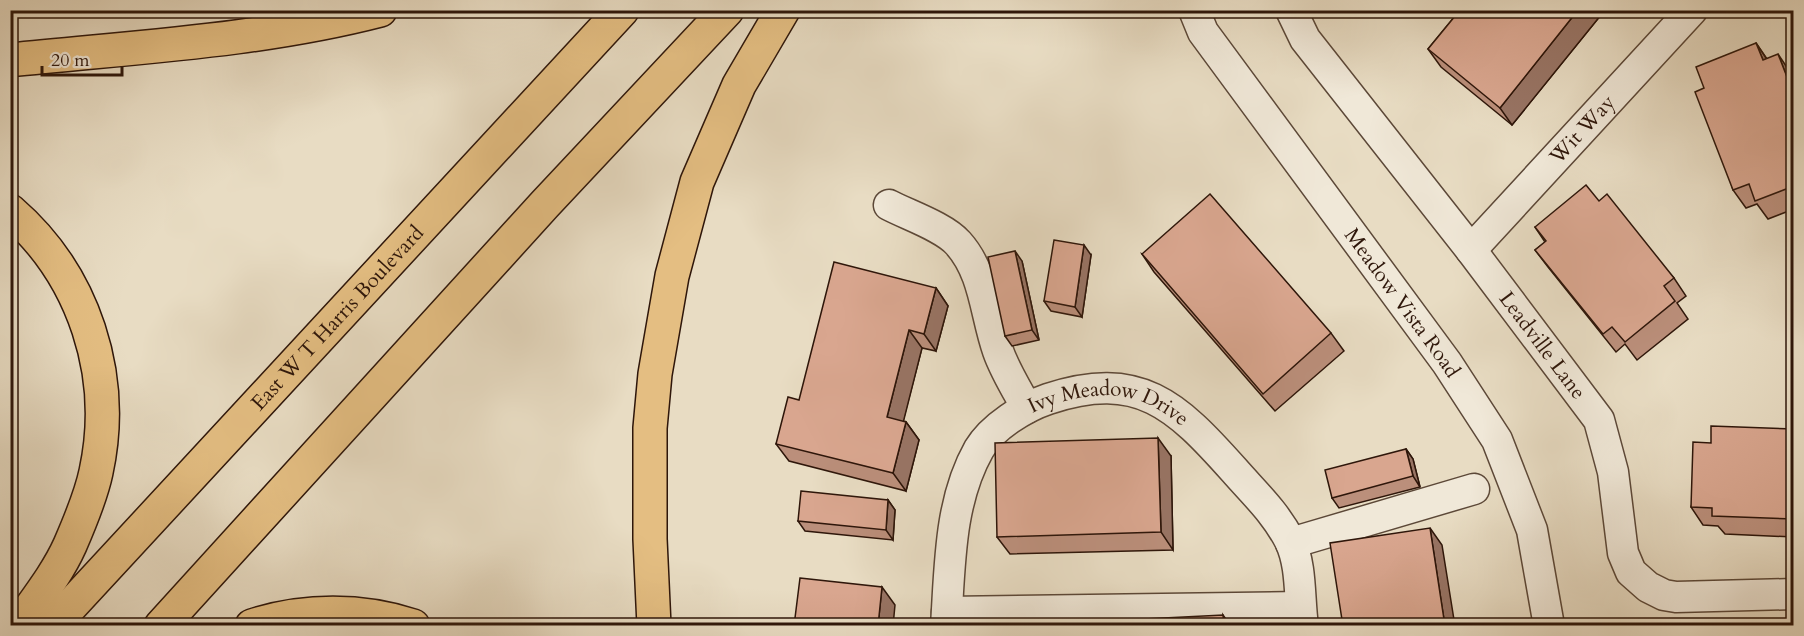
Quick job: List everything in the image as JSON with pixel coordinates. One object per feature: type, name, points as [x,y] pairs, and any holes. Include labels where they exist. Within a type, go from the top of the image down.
[{"type":"main road","points":[[10,60],[246,36],[343,20],[380,10]]},
{"type":"main road","name":"East W T Harris Boulevard","points":[[52,626],[622,10]]},
{"type":"main road","points":[[161,626],[545,204],[727,10]]},
{"type":"main road","points":[[654,626],[650,539],[650,428],[672,276],[697,182],[739,85],[783,10]]},
{"type":"main road","points":[[10,211],[25,223],[52,255],[70,282],[84,313],[96,354],[102,393],[101,432],[96,472],[81,517],[69,547],[18,626]]},
{"type":"main road","points":[[252,626],[296,615],[328,613],[365,615],[396,620],[413,626]]},
{"type":"street","name":"Meadow Vista Road","points":[[1194,10],[1203,32],[1447,363],[1497,440],[1532,530],[1549,626]]},
{"type":"street","name":"Leadville Lane","points":[[1291,10],[1305,39],[1471,250],[1599,420],[1612,472],[1623,553],[1631,572],[1648,587],[1664,595],[1676,597],[1794,594]]},
{"type":"street","name":"Wit Way","points":[[1471,250],[1692,10]]},
{"type":"street","points":[[889,205],[957,241],[969,258],[986,298],[998,350],[1010,378],[1028,408]]},
{"type":"street","name":"Ivy Meadow Drive","points":[[947,619],[956,514],[964,479],[981,447],[1006,421],[1037,403],[1070,392],[1105,387],[1140,392],[1170,407],[1210,443],[1271,509],[1291,543],[1297,566],[1301,616]]},
{"type":"street","points":[[1291,543],[1474,489]]},
{"type":"street","points":[[947,619],[1301,616]]},
{"type":"building","points":[[1460,10],[1578,10],[1500,108],[1428,49]]},
{"type":"building","points":[[1756,43],[1763,60],[1778,54],[1794,95],[1794,186],[1755,201],[1749,184],[1733,190],[1695,92],[1704,88],[1696,67]]},
{"type":"building","points":[[1586,185],[1599,201],[1607,194],[1674,278],[1664,286],[1675,301],[1625,342],[1612,327],[1603,334],[1535,250],[1546,241],[1535,227]]},
{"type":"building","points":[[1210,194],[1331,333],[1263,394],[1142,254]]},
{"type":"building","points":[[1054,240],[1084,245],[1075,307],[1044,301]]},
{"type":"building","points":[[1015,251],[1032,330],[1005,336],[988,257]]},
{"type":"building","points":[[834,262],[936,288],[924,334],[909,330],[887,417],[906,422],[893,473],[776,444],[788,397],[799,400]]},
{"type":"building","points":[[1711,426],[1794,429],[1794,519],[1712,516],[1712,508],[1691,507],[1693,442],[1711,443]]},
{"type":"building","points":[[1158,438],[1161,532],[997,537],[995,443]]},
{"type":"building","points":[[1406,449],[1413,476],[1332,498],[1325,470]]},
{"type":"building","points":[[801,491],[888,500],[886,530],[798,521]]},
{"type":"building","points":[[1430,528],[1445,626],[1343,626],[1330,543]]},
{"type":"building","points":[[800,578],[882,587],[878,626],[794,626]]},
{"type":"building","points":[[1223,615],[1224,626],[1144,626],[1144,619]]}]
